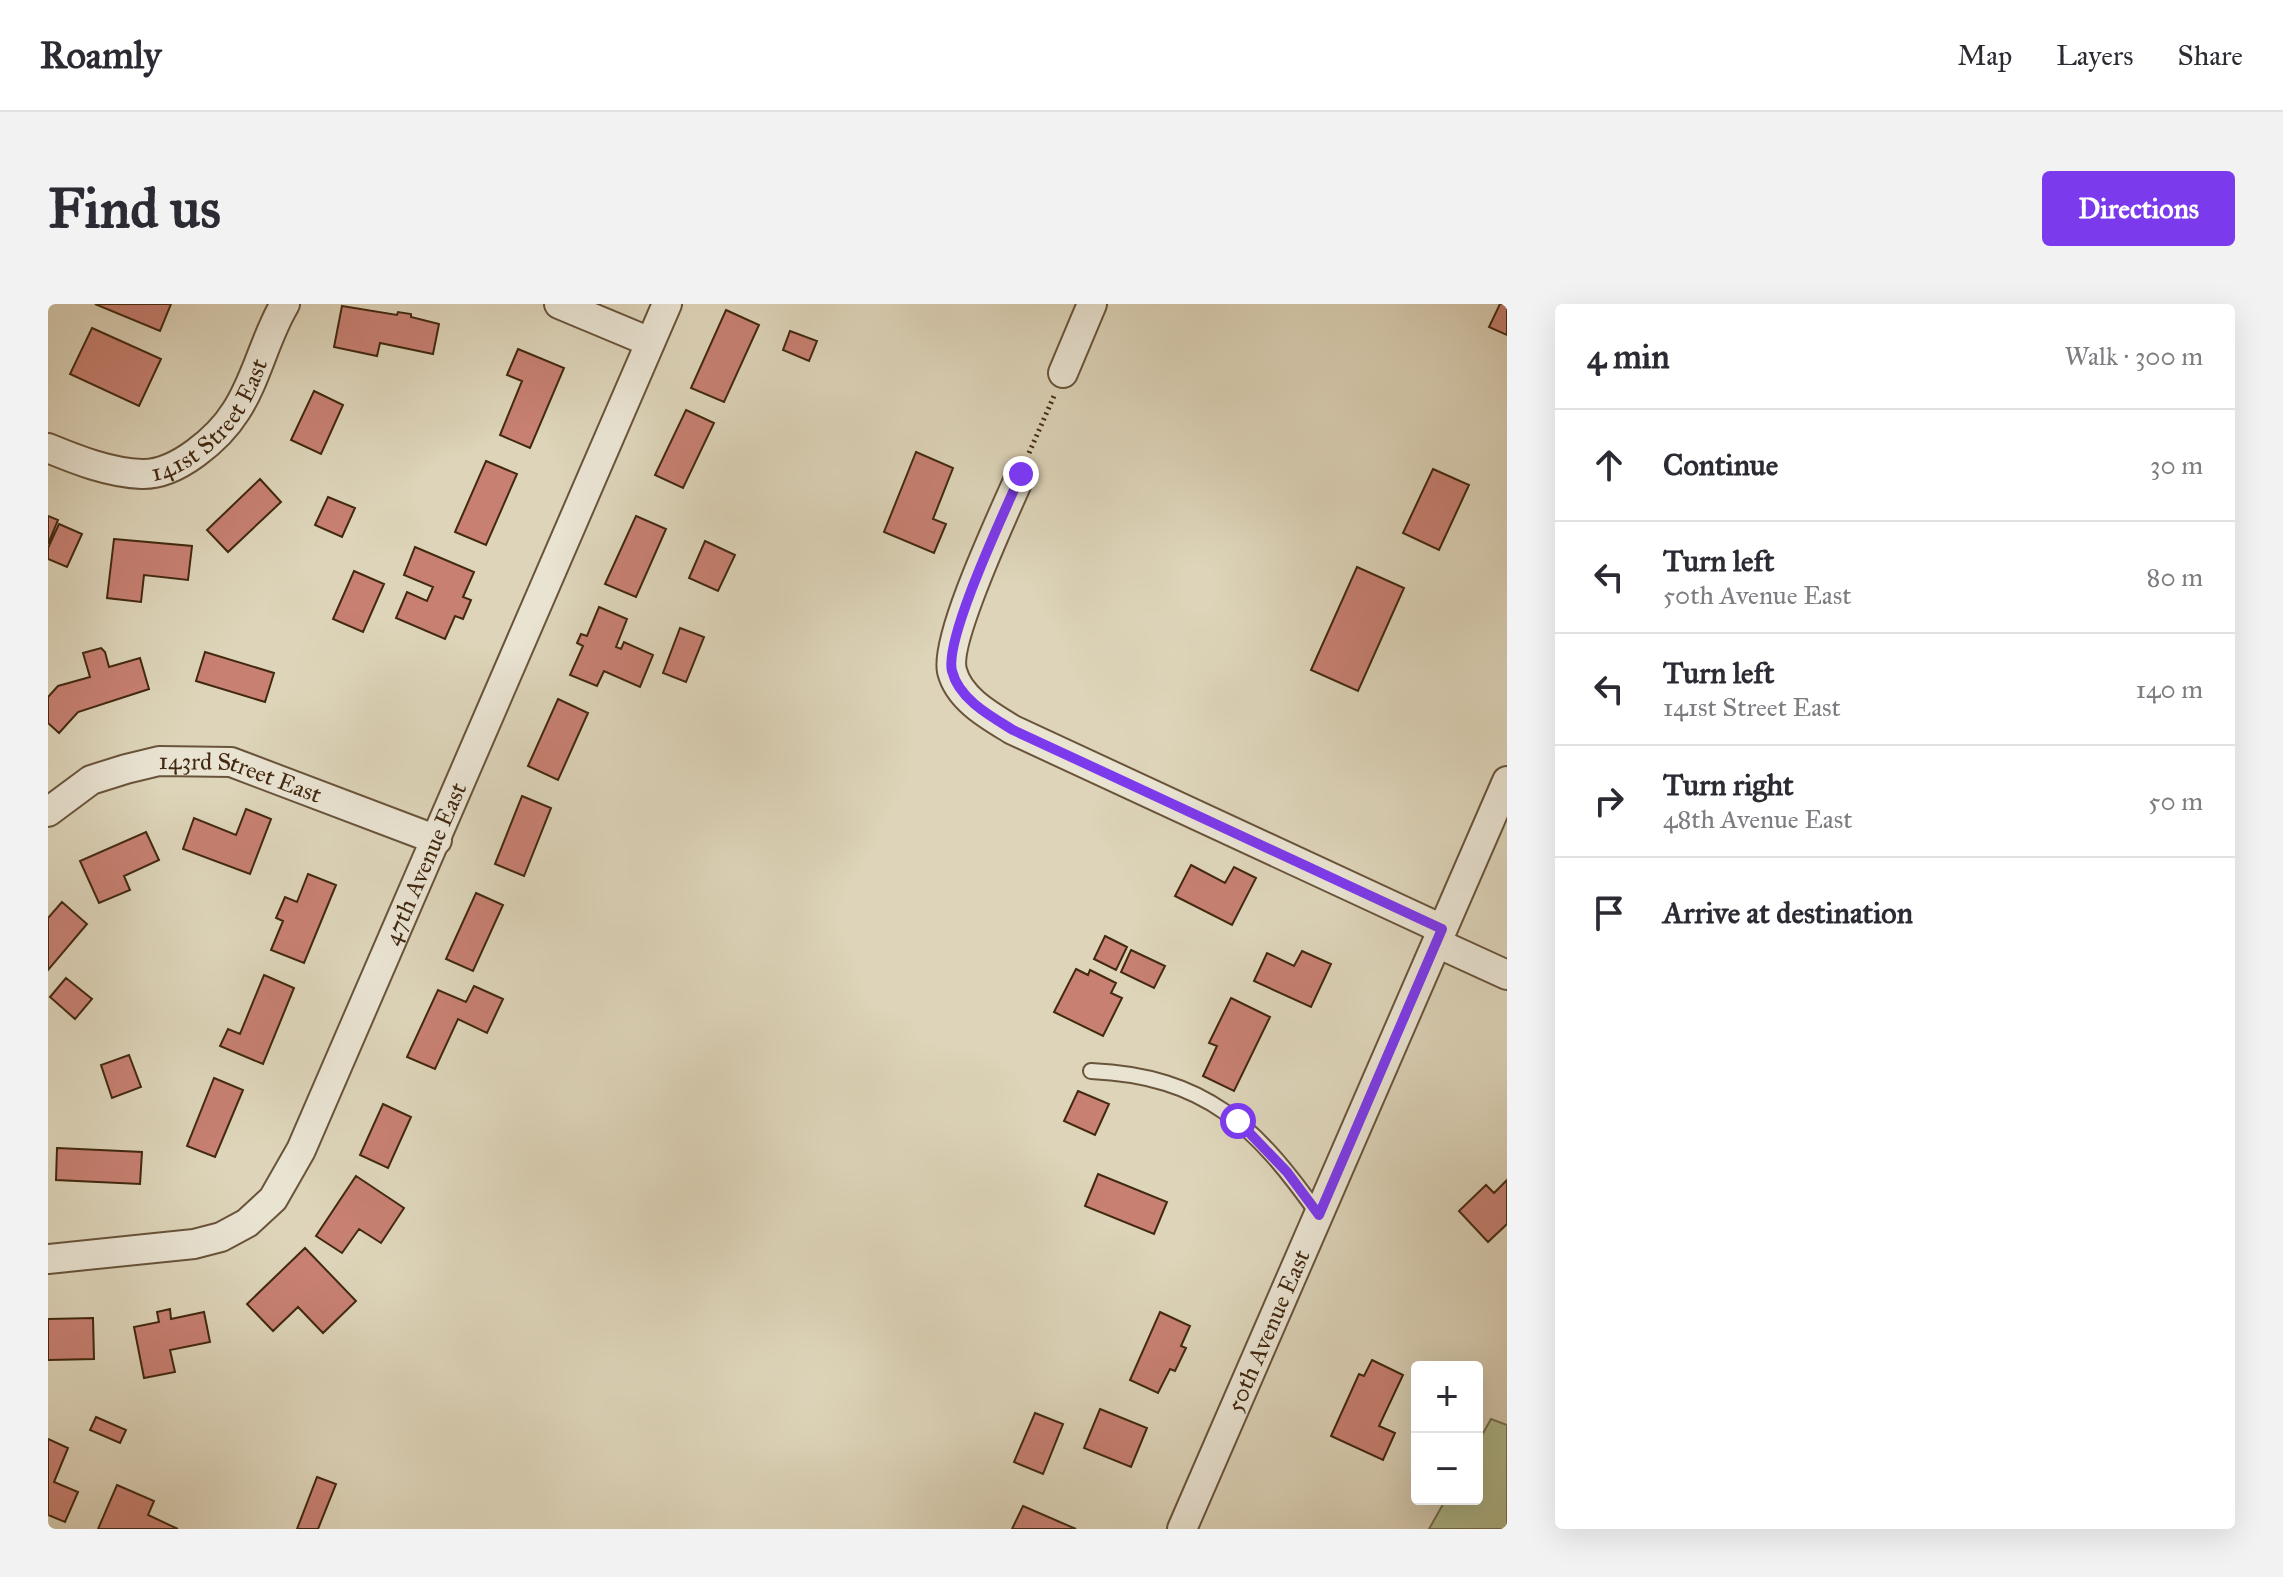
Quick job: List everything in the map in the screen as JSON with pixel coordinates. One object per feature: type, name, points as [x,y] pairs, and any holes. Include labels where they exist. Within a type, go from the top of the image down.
[{"type":"street","name":"141st Street East","points":[[48,448],[80,462],[142,474],[182,463],[217,433],[237,410],[285,304]]},
{"type":"street","points":[[559,304],[650,342]]},
{"type":"street","name":"47th Avenue East","points":[[48,1259],[207,1241],[247,1223],[273,1199],[301,1150],[667,304]]},
{"type":"street","points":[[1063,373],[1092,304]]},
{"type":"street","points":[[1021,474],[963,612],[952,651],[952,674],[971,701],[1013,730],[1439,936],[1507,975]]},
{"type":"street","name":"143rd Street East","points":[[48,812],[91,780],[126,769],[159,761],[231,762],[437,840]]},
{"type":"street","name":"50th Avenue East","points":[[1182,1529],[1507,781]]},
{"type":"lane","points":[[1091,1071],[1151,1078],[1182,1088],[1224,1109],[1269,1151],[1319,1215]]},
{"type":"path","points":[[1021,474],[1063,373]]},
{"type":"green space","points":[[1491,1419],[1507,1425],[1507,1529],[1429,1529],[1443,1505],[1483,1505],[1483,1433]]},
{"type":"building","points":[[95,304],[171,304],[160,331]]},
{"type":"building","points":[[1500,304],[1507,304],[1507,335],[1489,327]]},
{"type":"building","points":[[342,306],[397,315],[398,312],[411,314],[411,317],[439,324],[433,354],[380,343],[377,356],[334,347]]},
{"type":"building","points":[[726,310],[759,325],[724,402],[691,388]]},
{"type":"building","points":[[92,328],[161,359],[139,406],[70,374]]},
{"type":"building","points":[[790,331],[817,341],[809,361],[783,350]]},
{"type":"building","points":[[518,349],[564,368],[530,448],[500,435],[522,381],[507,375]]},
{"type":"building","points":[[314,391],[343,405],[321,454],[291,440]]},
{"type":"building","points":[[686,410],[714,423],[683,488],[655,475]]},
{"type":"building","points":[[916,452],[953,468],[933,519],[946,524],[934,553],[884,532]]},
{"type":"building","points":[[486,461],[517,474],[486,545],[455,532]]},
{"type":"building","points":[[1433,469],[1469,485],[1439,550],[1403,533]]},
{"type":"building","points":[[260,479],[281,502],[228,552],[207,530]]},
{"type":"building","points":[[328,497],[355,508],[342,537],[315,525]]},
{"type":"building","points":[[48,516],[58,520],[48,544]]},
{"type":"building","points":[[636,516],[666,529],[636,597],[605,584]]},
{"type":"building","points":[[59,524],[82,534],[67,567],[48,559],[48,548]]},
{"type":"building","points":[[114,539],[192,546],[188,580],[144,575],[141,602],[107,598]]},
{"type":"building","points":[[705,541],[735,555],[718,591],[689,578]]},
{"type":"building","points":[[415,547],[474,572],[463,597],[471,600],[463,619],[455,616],[445,639],[396,618],[407,592],[427,601],[433,587],[404,575]]},
{"type":"building","points":[[1357,567],[1404,588],[1358,691],[1311,670]]},
{"type":"building","points":[[354,571],[384,584],[363,632],[333,619]]},
{"type":"building","points":[[599,607],[627,619],[616,647],[621,649],[624,642],[653,655],[640,687],[604,671],[597,686],[570,675],[583,646],[577,643],[581,634],[587,636]]},
{"type":"building","points":[[680,628],[704,637],[686,682],[663,673]]},
{"type":"building","points":[[101,648],[109,667],[140,658],[149,689],[78,712],[59,733],[48,723],[48,697],[58,686],[90,677],[83,653]]},
{"type":"building","points":[[205,652],[274,673],[265,702],[196,681]]},
{"type":"building","points":[[558,699],[588,713],[558,780],[528,766]]},
{"type":"building","points":[[522,796],[551,808],[524,876],[495,864]]},
{"type":"building","points":[[246,809],[271,819],[250,874],[183,849],[194,818],[236,835]]},
{"type":"building","points":[[146,832],[159,860],[124,876],[130,890],[99,903],[80,861]]},
{"type":"building","points":[[1191,865],[1225,883],[1234,867],[1256,878],[1232,925],[1175,896]]},
{"type":"building","points":[[308,874],[336,885],[304,963],[271,950],[283,921],[276,918],[285,897],[297,902]]},
{"type":"building","points":[[476,893],[503,905],[473,971],[446,959]]},
{"type":"building","points":[[62,902],[87,924],[48,970],[48,918]]},
{"type":"building","points":[[1105,936],[1127,947],[1116,970],[1094,959]]},
{"type":"building","points":[[1131,950],[1165,966],[1154,988],[1121,972]]},
{"type":"building","points":[[1302,951],[1331,964],[1311,1007],[1254,981],[1267,953],[1294,966]]},
{"type":"building","points":[[1076,969],[1088,975],[1090,970],[1116,983],[1111,993],[1122,998],[1103,1036],[1054,1012]]},
{"type":"building","points":[[264,975],[294,988],[263,1064],[220,1046],[228,1029],[240,1034]]},
{"type":"building","points":[[66,978],[92,999],[75,1019],[50,997]]},
{"type":"building","points":[[474,986],[503,999],[487,1033],[458,1019],[435,1069],[407,1057],[438,990],[466,1002]]},
{"type":"building","points":[[1231,998],[1270,1017],[1234,1091],[1203,1076],[1217,1046],[1209,1043]]},
{"type":"building","points":[[129,1055],[141,1087],[112,1098],[101,1065]]},
{"type":"building","points":[[214,1078],[243,1090],[215,1157],[187,1146]]},
{"type":"building","points":[[1078,1091],[1109,1104],[1095,1135],[1064,1121]]},
{"type":"building","points":[[383,1104],[411,1117],[388,1168],[360,1155]]},
{"type":"building","points":[[57,1148],[142,1152],[140,1184],[56,1180]]},
{"type":"building","points":[[1098,1174],[1167,1202],[1154,1234],[1085,1206]]},
{"type":"building","points":[[356,1176],[404,1208],[381,1243],[359,1229],[342,1253],[316,1236]]},
{"type":"building","points":[[1507,1180],[1507,1224],[1488,1242],[1459,1211],[1486,1185],[1494,1193]]},
{"type":"building","points":[[305,1248],[356,1301],[323,1333],[298,1307],[273,1331],[247,1304]]},
{"type":"building","points":[[170,1309],[171,1319],[204,1312],[210,1342],[170,1350],[175,1372],[144,1378],[134,1327],[159,1322],[157,1312]]},
{"type":"building","points":[[1160,1312],[1190,1326],[1181,1346],[1186,1348],[1175,1371],[1170,1369],[1158,1393],[1130,1380]]},
{"type":"building","points":[[93,1318],[94,1359],[48,1360],[48,1319]]},
{"type":"building","points":[[1372,1360],[1403,1375],[1379,1426],[1395,1433],[1383,1460],[1331,1436],[1359,1374],[1364,1376]]},
{"type":"building","points":[[1100,1409],[1147,1428],[1131,1467],[1084,1448]]},
{"type":"building","points":[[1035,1413],[1063,1424],[1043,1474],[1014,1462]]},
{"type":"building","points":[[96,1417],[126,1430],[120,1443],[90,1430]]},
{"type":"building","points":[[48,1439],[68,1448],[54,1482],[78,1492],[65,1522],[48,1515]]},
{"type":"building","points":[[317,1477],[336,1484],[318,1529],[297,1529]]},
{"type":"building","points":[[117,1485],[154,1501],[148,1515],[178,1529],[98,1529]]},
{"type":"building","points":[[1023,1506],[1076,1529],[1012,1529]]},
{"type":"route","points":[[1021,474],[963,612],[952,651],[952,674],[971,701],[1013,730],[1442,929],[1319,1215],[1269,1151],[1238,1121]]}]
